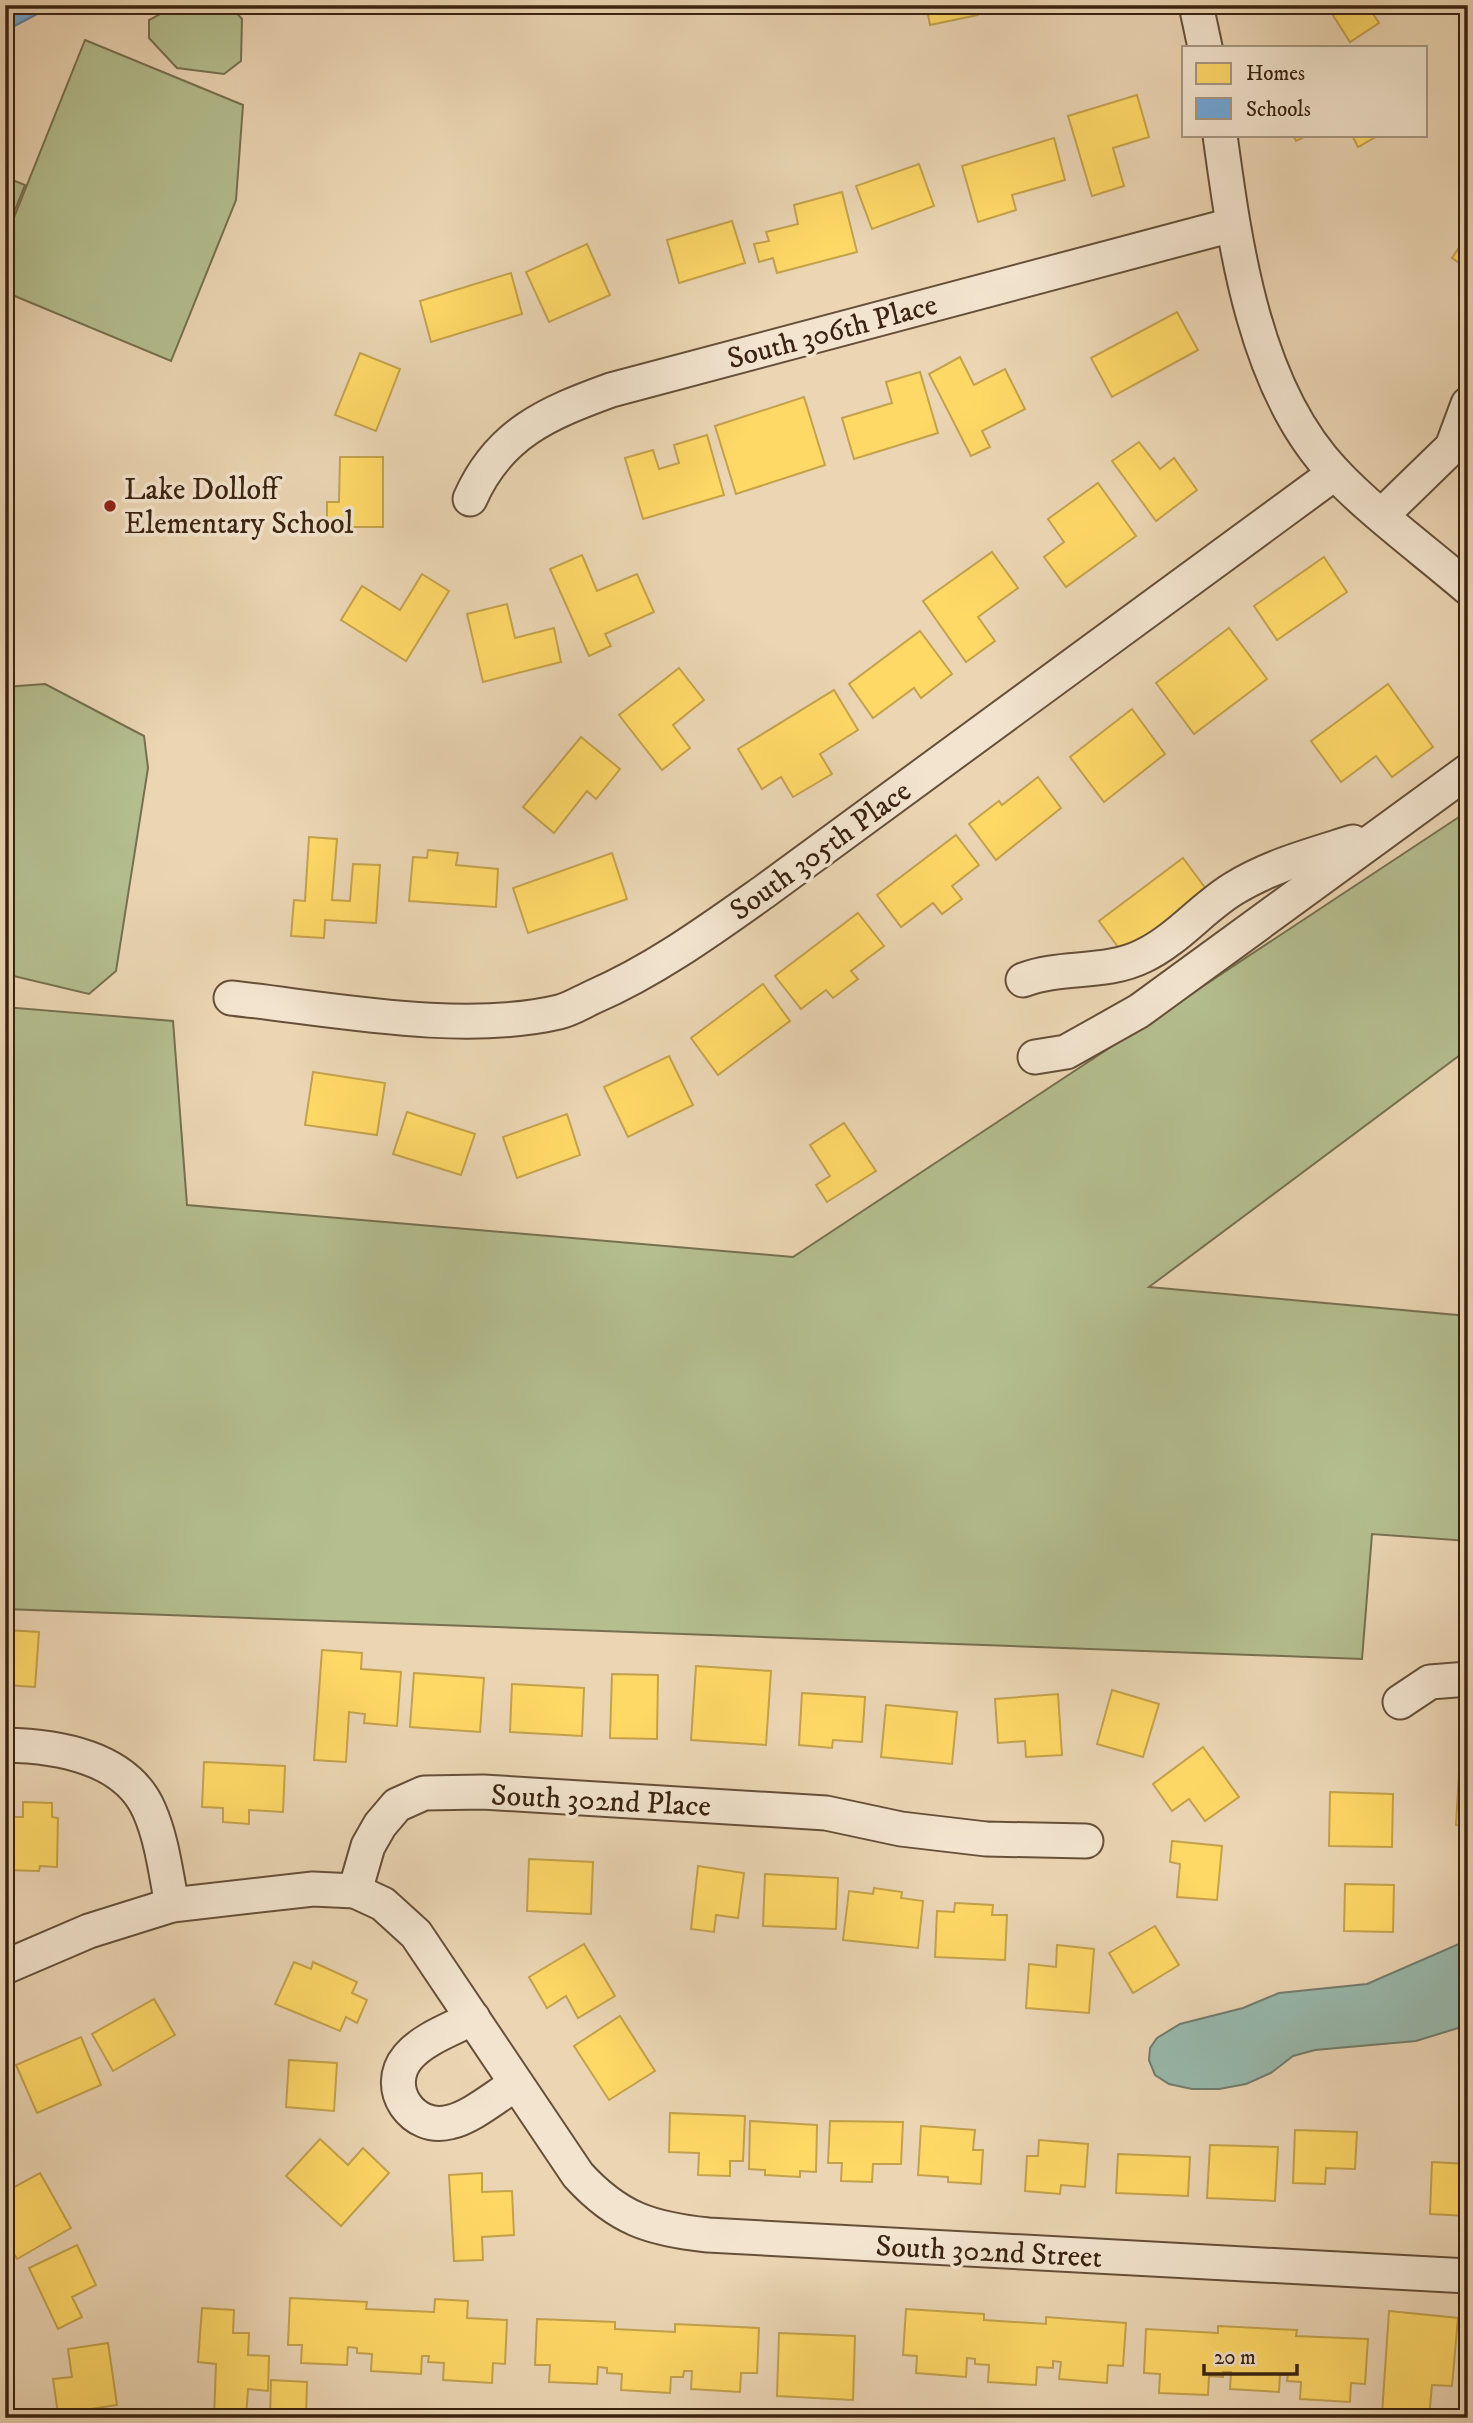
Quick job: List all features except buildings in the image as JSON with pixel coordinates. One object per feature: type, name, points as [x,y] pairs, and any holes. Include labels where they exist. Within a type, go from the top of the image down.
[{"type":"street","points":[[1196,5],[1205,46]]},
{"type":"street","points":[[1220,136],[1233,225],[1253,308],[1278,385],[1307,438],[1335,473],[1468,588]]},
{"type":"street","name":"South 306th Place","points":[[470,499],[483,472],[510,441],[551,414],[611,390],[1233,225]]},
{"type":"street","points":[[1383,514],[1452,447],[1468,404]]},
{"type":"street","name":"South 305th Place","points":[[231,998],[433,1020],[500,1022],[561,1012],[619,986],[685,947],[765,891],[1335,473]]},
{"type":"street","points":[[1035,1057],[1066,1052],[1139,1012],[1468,771]]},
{"type":"street","points":[[1023,980],[1041,973],[1088,971],[1142,957],[1231,890],[1267,870],[1385,831]]},
{"type":"street","points":[[1400,1702],[1430,1682],[1468,1679]]},
{"type":"street","points":[[5,1745],[56,1749],[83,1756],[125,1777],[141,1794],[150,1811],[172,1905]]},
{"type":"street","name":"South 302nd Place","points":[[355,1891],[368,1846],[384,1819],[397,1804],[424,1793],[483,1793],[826,1813],[901,1829],[986,1839],[1086,1841]]},
{"type":"street","points":[[5,1966],[89,1931],[172,1905],[267,1892],[313,1889],[355,1891]]},
{"type":"street","name":"South 302nd Street","points":[[355,1891],[383,1904],[416,1934],[578,2175],[612,2207],[641,2224],[672,2231],[1468,2276]]},
{"type":"street","points":[[473,2018],[408,2057],[398,2082],[406,2107],[427,2123],[454,2122],[516,2084]]},
{"type":"green space","points":[[177,5],[232,8],[242,19],[241,61],[224,74],[177,68],[149,38],[149,20]]},
{"type":"green space","points":[[85,40],[243,105],[236,200],[171,361],[5,292],[5,240]]},
{"type":"green space","points":[[5,177],[25,185],[5,235]]},
{"type":"green space","points":[[45,684],[144,736],[148,768],[116,971],[89,994],[5,974],[5,687]]},
{"type":"green space","points":[[1468,811],[1468,1049],[1149,1287],[1468,1316],[1468,1541],[1372,1534],[1362,1659],[5,1609],[5,1007],[173,1021],[187,1205],[793,1257]]},
{"type":"shaded area","points":[[1468,1940],[1468,2025],[1416,2041],[1315,2050],[1293,2056],[1271,2073],[1246,2084],[1219,2089],[1192,2089],[1169,2084],[1155,2075],[1149,2060],[1150,2048],[1157,2038],[1180,2024],[1243,2008],[1279,1993],[1367,1984]]},
{"type":"place","name":"Lake Dolloff Elementary School","points":[[110,506]]}]
